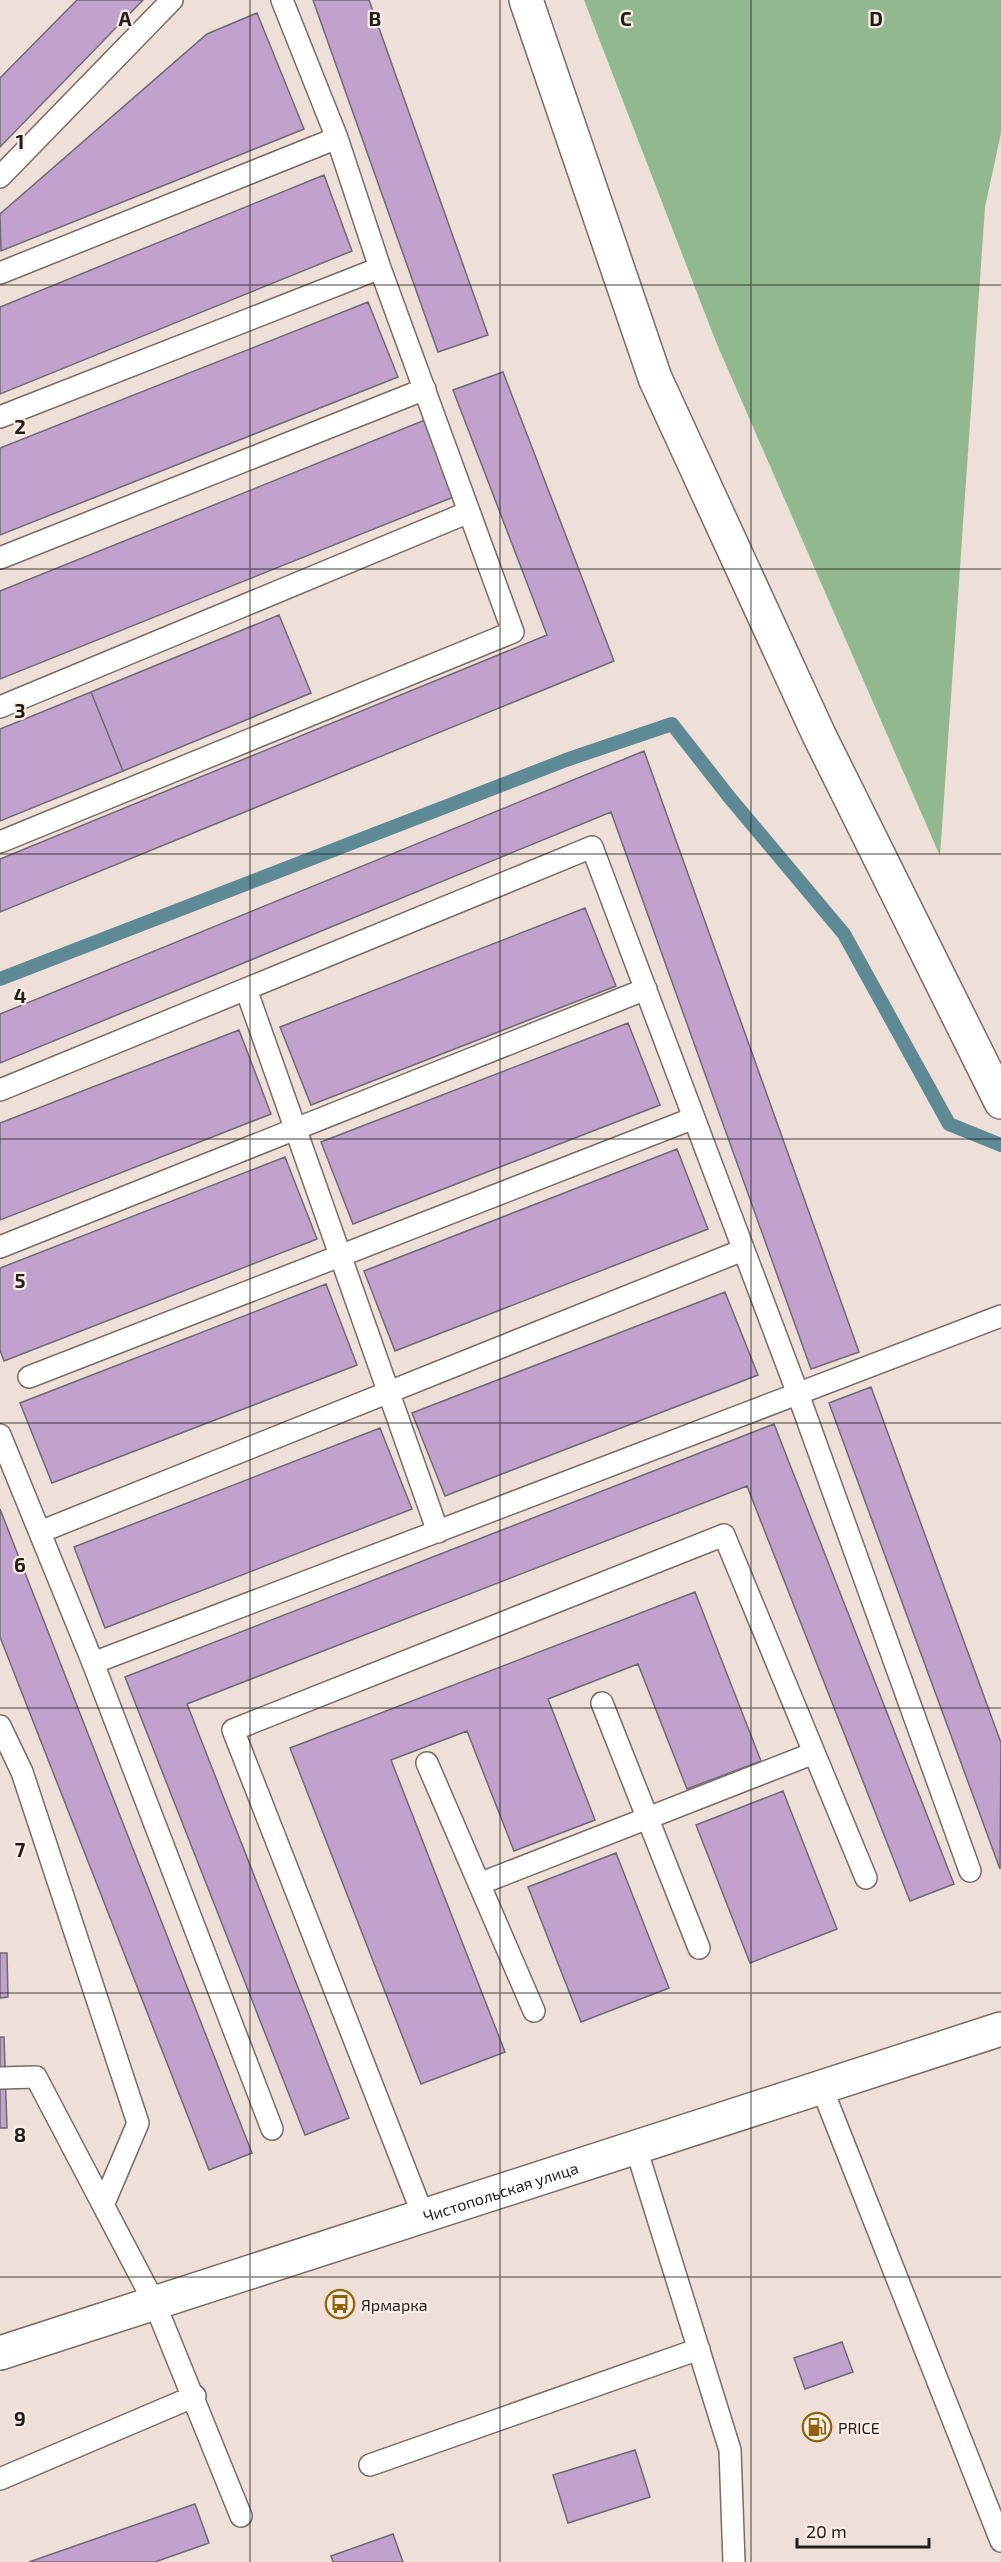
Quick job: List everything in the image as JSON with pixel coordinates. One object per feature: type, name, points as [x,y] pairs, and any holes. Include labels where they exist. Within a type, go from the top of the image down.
[{"type":"street","points":[[526,0],[655,378],[819,735],[1001,1102]]},
{"type":"street","name":"Чистопольская улица","points":[[0,2354],[821,2086],[1001,2030]]},
{"type":"lane","points":[[0,177],[172,0]]},
{"type":"lane","points":[[0,842],[513,632],[380,268],[337,138],[282,0]]},
{"type":"lane","points":[[0,273],[337,138]]},
{"type":"lane","points":[[0,417],[380,268]]},
{"type":"lane","points":[[0,558],[425,389]]},
{"type":"lane","points":[[0,707],[469,512]]},
{"type":"lane","points":[[0,1090],[592,847],[798,1394],[970,1871]]},
{"type":"lane","points":[[246,989],[438,1532]]},
{"type":"lane","points":[[0,1247],[645,989]]},
{"type":"lane","points":[[29,1377],[694,1118]]},
{"type":"lane","points":[[40,1532],[743,1250]]},
{"type":"lane","points":[[93,1663],[1001,1316]]},
{"type":"lane","points":[[0,1435],[93,1663],[272,2129]]},
{"type":"lane","points":[[423,2215],[233,1730],[724,1535],[866,1878]]},
{"type":"lane","points":[[602,1702],[699,1948]]},
{"type":"lane","points":[[0,1726],[22,1772],[138,2123],[104,2203]]},
{"type":"lane","points":[[479,1884],[814,1753]]},
{"type":"lane","points":[[427,1763],[534,2011]]},
{"type":"lane","points":[[0,2078],[36,2077],[155,2304],[195,2396],[241,2516]]},
{"type":"lane","points":[[821,2086],[1001,2541]]},
{"type":"lane","points":[[636,2148],[730,2450],[734,2562]]},
{"type":"lane","points":[[370,2465],[699,2349]]},
{"type":"lane","points":[[0,2479],[195,2396]]},
{"type":"green space","points":[[584,0],[1001,0],[1001,133],[985,207],[940,856],[716,342]]},
{"type":"building","points":[[77,0],[143,0],[0,147],[0,78]]},
{"type":"building","points":[[313,0],[369,0],[488,335],[438,352]]},
{"type":"building","points":[[257,13],[304,129],[1,251],[0,214],[207,34]]},
{"type":"building","points":[[324,175],[352,251],[0,394],[0,307]]},
{"type":"building","points":[[368,302],[398,377],[0,535],[0,448]]},
{"type":"building","points":[[503,372],[614,661],[0,912],[0,859],[547,635],[453,390]]},
{"type":"building","points":[[425,420],[456,496],[0,679],[0,591]]},
{"type":"building","points":[[279,615],[311,693],[123,771],[91,692]]},
{"type":"building","points":[[91,692],[123,771],[0,821],[0,729]]},
{"type":"building","points":[[644,751],[859,1352],[811,1369],[611,812],[0,1063],[0,1014]]},
{"type":"building","points":[[585,908],[616,986],[311,1105],[280,1027]]},
{"type":"building","points":[[628,1023],[660,1105],[353,1224],[321,1142]]},
{"type":"building","points":[[239,1030],[271,1114],[0,1220],[0,1123]]},
{"type":"building","points":[[677,1149],[708,1229],[395,1351],[364,1271]]},
{"type":"building","points":[[285,1157],[317,1239],[4,1361],[0,1350],[0,1268]]},
{"type":"building","points":[[326,1284],[357,1365],[52,1483],[20,1403]]},
{"type":"building","points":[[725,1292],[758,1375],[445,1496],[412,1413]]},
{"type":"building","points":[[871,1387],[1001,1743],[1000,1869],[829,1403]]},
{"type":"building","points":[[774,1424],[954,1884],[910,1901],[747,1486],[187,1704],[349,2118],[305,2135],[125,1677]]},
{"type":"building","points":[[380,1428],[412,1509],[105,1628],[74,1547]]},
{"type":"building","points":[[0,1509],[252,2153],[209,2170],[0,1637]]},
{"type":"building","points":[[695,1592],[761,1761],[687,1789],[638,1664],[548,1699],[595,1820],[514,1851],[467,1731],[391,1760],[505,2052],[421,2084],[290,1748]]},
{"type":"building","points":[[783,1791],[837,1929],[750,1963],[696,1825]]},
{"type":"building","points":[[616,1853],[669,1988],[581,2022],[528,1887]]},
{"type":"building","points":[[0,1953],[7,1953],[8,1997],[0,1998]]},
{"type":"building","points":[[0,2037],[4,2037],[7,2128],[0,2128]]},
{"type":"building","points":[[842,2342],[853,2372],[805,2389],[794,2358]]},
{"type":"building","points":[[635,2450],[650,2497],[568,2523],[553,2475]]},
{"type":"building","points":[[195,2504],[209,2543],[155,2562],[29,2562]]},
{"type":"building","points":[[393,2534],[403,2562],[333,2562],[331,2556]]},
{"type":"waterway","points":[[0,979],[566,760],[672,724],[730,798],[844,934],[949,1124],[1001,1145]]},
{"type":"place","name":"Ярмарка","points":[[340,2304]]},
{"type":"place","name":"PRICE","points":[[817,2427]]}]
